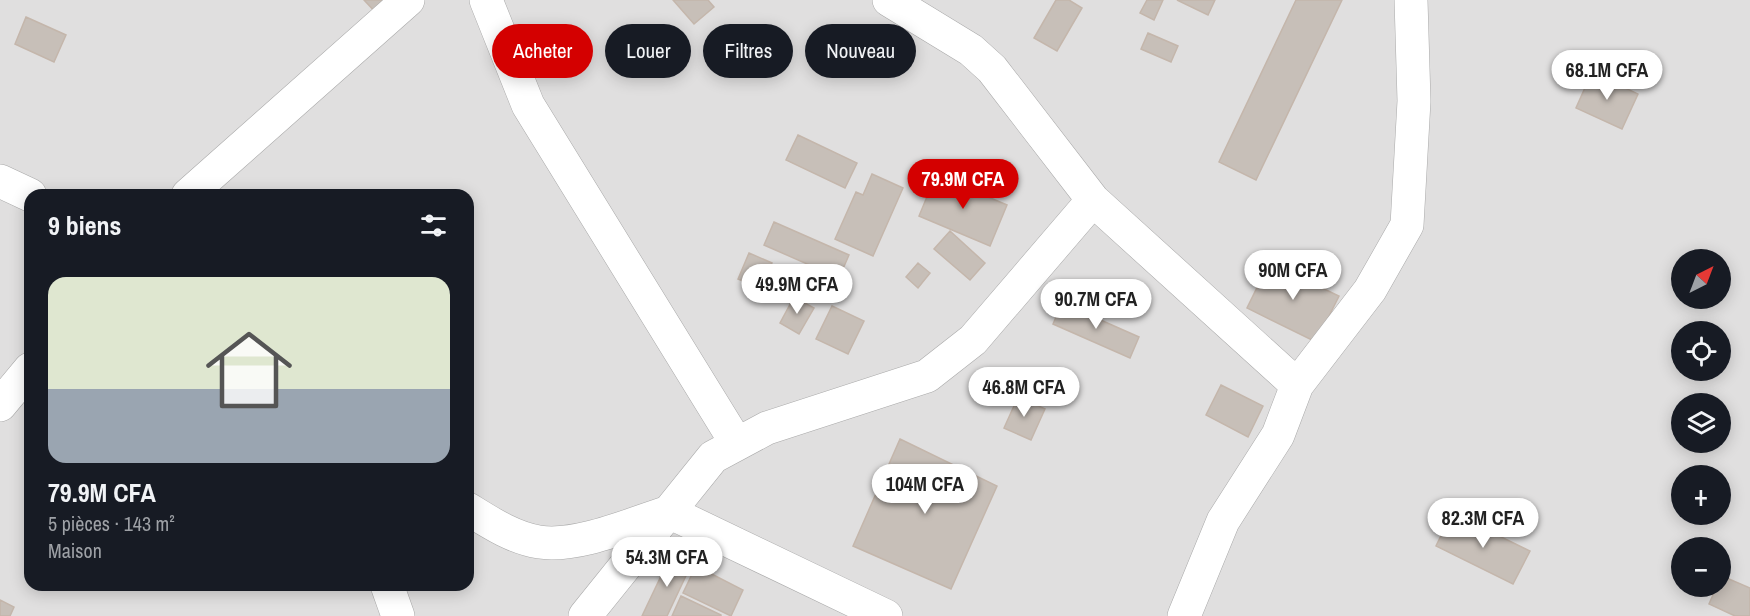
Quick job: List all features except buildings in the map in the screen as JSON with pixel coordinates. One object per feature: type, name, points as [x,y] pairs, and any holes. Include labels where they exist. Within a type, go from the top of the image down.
[{"type":"street","points":[[195,189],[408,0]]},
{"type":"street","points":[[486,0],[528,105],[737,444]]},
{"type":"street","points":[[889,0],[971,50],[992,69],[1093,200],[1297,385]]},
{"type":"street","points":[[1184,616],[1223,521],[1278,435],[1297,385],[1370,290],[1407,225],[1414,101],[1411,0]]},
{"type":"street","points":[[0,181],[24,192]]},
{"type":"street","points":[[585,616],[713,458],[767,428],[927,376],[974,340],[1093,200]]},
{"type":"street","points":[[0,405],[24,376]]},
{"type":"street","points":[[474,513],[498,528],[538,542],[564,543],[669,512],[886,616]]},
{"type":"street","points":[[389,591],[398,616]]},
{"type":"shaded area","points":[[0,0],[1750,0],[1750,616],[0,616]]}]
